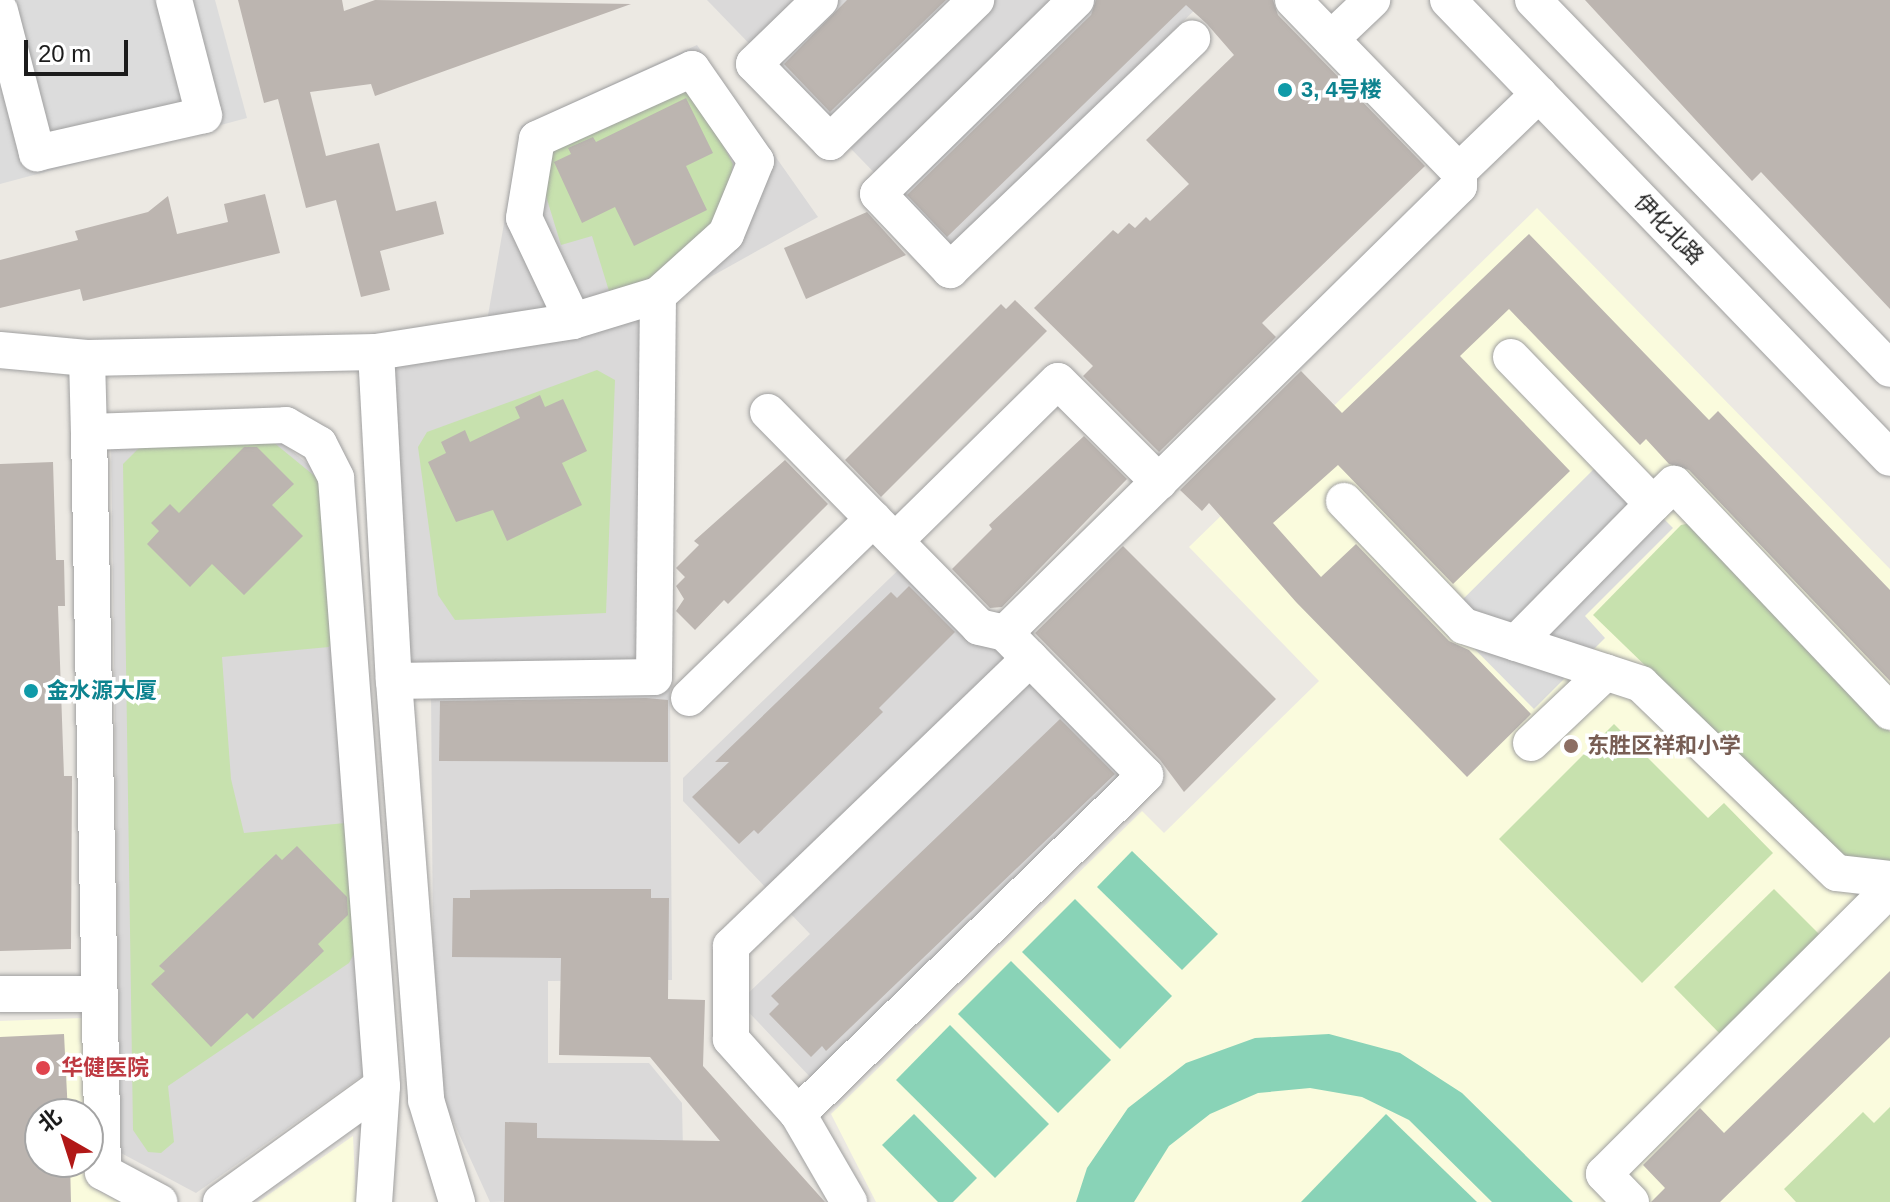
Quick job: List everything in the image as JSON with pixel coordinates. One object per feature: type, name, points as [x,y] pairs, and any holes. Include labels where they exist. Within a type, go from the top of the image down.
[{"type":"street","points":[[0,11],[37,153],[204,115],[174,0]]},
{"type":"street","points":[[820,0],[754,64],[830,142],[976,0]]},
{"type":"street","points":[[1076,0],[878,194],[950,270],[1192,39]]},
{"type":"street","points":[[849,1202],[798,1114],[731,1039],[731,946],[1018,646],[1159,482],[1459,186],[1459,171],[1293,0]]},
{"type":"street","points":[[1331,39],[1372,0]]},
{"type":"street","name":"伊化北路","points":[[1448,0],[1890,458]]},
{"type":"street","points":[[1533,0],[1890,369]]},
{"type":"street","points":[[0,350],[87,358],[376,352],[573,321],[658,295],[726,234],[756,161],[692,69],[537,139],[524,218],[573,321]]},
{"type":"street","points":[[1459,171],[1539,94]]},
{"type":"street","points":[[394,681],[654,677],[658,295]]},
{"type":"street","points":[[376,352],[394,681],[426,1100],[457,1202]]},
{"type":"street","points":[[1511,357],[1653,504]]},
{"type":"street","points":[[87,358],[103,1172],[159,1202]]},
{"type":"street","points":[[689,698],[1058,381],[1159,482]]},
{"type":"street","points":[[768,412],[979,627],[1018,646],[1145,775],[798,1114]]},
{"type":"street","points":[[89,432],[286,425],[319,444],[336,478],[382,1086],[374,1202]]},
{"type":"street","points":[[1516,643],[1674,484],[1890,712]]},
{"type":"street","points":[[1344,501],[1464,626],[1641,684],[1837,873],[1890,879]]},
{"type":"street","points":[[1531,743],[1606,672]]},
{"type":"street","points":[[1631,1202],[1604,1174],[1890,889]]},
{"type":"street","points":[[0,994],[99,994]]},
{"type":"street","points":[[221,1202],[382,1086]]},
{"type":"shaded area","points":[[0,0],[215,0],[247,118],[0,184]]},
{"type":"shaded area","points":[[707,0],[1205,0],[948,249]]},
{"type":"shaded area","points":[[697,45],[818,217],[644,314],[640,662],[404,666],[385,360],[483,344],[521,126]]},
{"type":"shaded area","name":"东胜区祥和小学","points":[[1537,208],[1890,569],[1890,1202],[876,1202],[831,1114],[1142,811],[1164,833],[1319,681],[1189,547]]},
{"type":"shaded area","points":[[270,433],[326,479],[373,1068],[196,1193],[121,1153],[111,439]]},
{"type":"shaded area","points":[[1604,459],[1673,528],[1585,616],[1605,638],[1534,709],[1444,618]]},
{"type":"shaded area","points":[[919,550],[1133,769],[812,1079],[739,1002],[810,934],[683,801],[683,778]]},
{"type":"shaded area","points":[[670,685],[672,980],[548,981],[548,1063],[649,1063],[682,1103],[684,1198],[490,1202],[434,1079],[431,688]]},
{"type":"shaded area","name":"华健医院","points":[[83,1018],[86,1098],[24,1098],[24,1178],[89,1178],[89,1186],[120,1202],[0,1202],[0,1021]]},
{"type":"shaded area","points":[[353,1136],[356,1202],[258,1202]]},
{"type":"green space","points":[[688,78],[733,164],[724,217],[669,276],[627,297],[609,291],[592,236],[561,245],[542,183],[552,149]]},
{"type":"green space","points":[[597,370],[615,380],[606,613],[455,620],[438,595],[418,447],[427,432]]},
{"type":"green space","points":[[267,437],[322,482],[334,638],[329,647],[222,657],[231,779],[244,833],[345,823],[357,948],[349,963],[168,1086],[174,1142],[161,1153],[148,1152],[133,1130],[123,464],[144,443]]},
{"type":"green space","points":[[1691,523],[1890,732],[1890,864],[1843,857],[1593,615],[1681,525]]},
{"type":"green space","points":[[1614,724],[1708,818],[1724,803],[1773,853],[1642,983],[1499,839]]},
{"type":"green space","points":[[1132,851],[1218,934],[1182,970],[1097,887]]},
{"type":"green space","points":[[1774,889],[1826,941],[1726,1040],[1674,987]]},
{"type":"green space","points":[[1075,899],[1172,996],[1120,1049],[1022,952]]},
{"type":"green space","points":[[1011,961],[1111,1060],[1058,1113],[958,1014]]},
{"type":"green space","points":[[950,1025],[1049,1124],[995,1178],[896,1080]]},
{"type":"green space","points":[[1329,1034],[1400,1053],[1462,1093],[1573,1202],[1492,1202],[1409,1120],[1362,1097],[1310,1088],[1258,1093],[1210,1114],[1169,1146],[1134,1202],[1076,1202],[1087,1168],[1128,1108],[1186,1063],[1255,1038]]},
{"type":"green space","points":[[1890,1107],[1890,1202],[1796,1202],[1784,1189],[1863,1112],[1874,1123]]},
{"type":"green space","points":[[914,1114],[977,1178],[953,1202],[938,1202],[882,1145]]},
{"type":"green space","points":[[1386,1114],[1477,1202],[1301,1202]]},
{"type":"building","points":[[238,0],[342,0],[344,11],[375,0],[631,4],[375,96],[371,84],[310,92],[326,156],[379,143],[396,211],[436,201],[444,234],[380,251],[390,290],[361,297],[336,200],[306,208],[278,99],[264,103]]},
{"type":"building","points":[[847,0],[946,0],[830,112],[784,64]]},
{"type":"building","points":[[1096,0],[1273,0],[1278,15],[1425,166],[1262,323],[1276,337],[1159,452],[1083,376],[1093,366],[1034,308],[1113,230],[1118,234],[1129,223],[1135,228],[1146,217],[1150,221],[1189,184],[1146,140],[1234,55],[1207,24],[1186,5],[947,237],[907,195],[1091,15]]},
{"type":"building","points":[[1585,0],[1890,0],[1890,309],[1761,172],[1752,181]]},
{"type":"building","points":[[686,98],[713,153],[686,166],[707,210],[634,246],[615,207],[582,223],[554,162],[571,154],[568,148],[593,137],[596,142]]},
{"type":"building","points":[[265,194],[280,253],[83,301],[80,289],[0,308],[0,260],[78,240],[75,231],[148,212],[168,196],[177,234],[228,222],[224,204]]},
{"type":"building","points":[[867,212],[906,255],[806,299],[784,248]]},
{"type":"building","points":[[1529,234],[1709,420],[1718,411],[1890,590],[1890,681],[1689,470],[1669,464],[1646,439],[1640,445],[1509,309],[1460,356],[1570,471],[1453,584],[1338,465],[1273,523],[1321,577],[1356,544],[1449,641],[1469,650],[1531,714],[1467,777],[1296,602],[1209,503],[1202,511],[1180,490],[1301,371],[1342,413]]},
{"type":"building","points":[[1015,300],[1047,331],[881,497],[845,460],[1001,304],[1006,309]]},
{"type":"building","points":[[540,395],[545,407],[563,399],[587,451],[562,463],[582,505],[507,541],[493,510],[456,522],[428,462],[446,453],[441,442],[465,430],[470,442],[520,418],[515,407]]},
{"type":"building","points":[[1084,436],[1127,479],[1002,607],[990,608],[952,569],[992,529],[989,525]]},
{"type":"building","points":[[244,447],[257,447],[294,484],[272,505],[303,536],[244,595],[212,564],[190,587],[147,544],[159,531],[151,523],[170,504],[179,513]]},
{"type":"building","points":[[785,460],[828,504],[728,604],[724,600],[695,630],[676,611],[684,599],[676,586],[685,577],[676,568],[699,545],[694,541]]},
{"type":"building","name":"金水源大厦","points":[[53,462],[56,560],[64,560],[65,606],[58,606],[64,776],[72,776],[71,949],[0,951],[0,464]]},
{"type":"building","points":[[1123,546],[1276,699],[1184,792],[1160,760],[1035,633]]},
{"type":"building","points":[[909,586],[955,632],[879,708],[883,712],[758,834],[754,830],[739,844],[692,797],[729,762],[715,762],[891,592],[897,598]]},
{"type":"building","points":[[668,700],[668,762],[439,761],[440,701]]},
{"type":"building","points":[[1060,719],[1115,774],[826,1051],[822,1046],[811,1057],[769,1014],[779,1004],[771,996]]},
{"type":"building","points":[[297,846],[347,897],[348,915],[318,944],[324,951],[253,1019],[247,1013],[211,1047],[151,984],[165,971],[159,966],[276,854],[282,860]]},
{"type":"building","points":[[651,889],[651,898],[669,898],[668,999],[705,1000],[703,1066],[825,1202],[504,1202],[505,1122],[537,1123],[537,1138],[720,1141],[650,1057],[559,1055],[561,958],[452,957],[453,898],[470,898],[470,890]]},
{"type":"building","points":[[1890,971],[1890,1037],[1720,1202],[1651,1202],[1665,1188],[1643,1165],[1700,1108],[1724,1133]]},
{"type":"building","points":[[64,1034],[67,1098],[24,1098],[24,1178],[70,1178],[71,1202],[0,1202],[0,1037]]},
{"type":"place","name":"3, 4号楼","points":[[1285,90]]},
{"type":"place","name":"金水源大厦","points":[[31,691]]},
{"type":"place","name":"东胜区祥和小学","points":[[1571,746]]},
{"type":"place","name":"华健医院","points":[[43,1068]]}]
